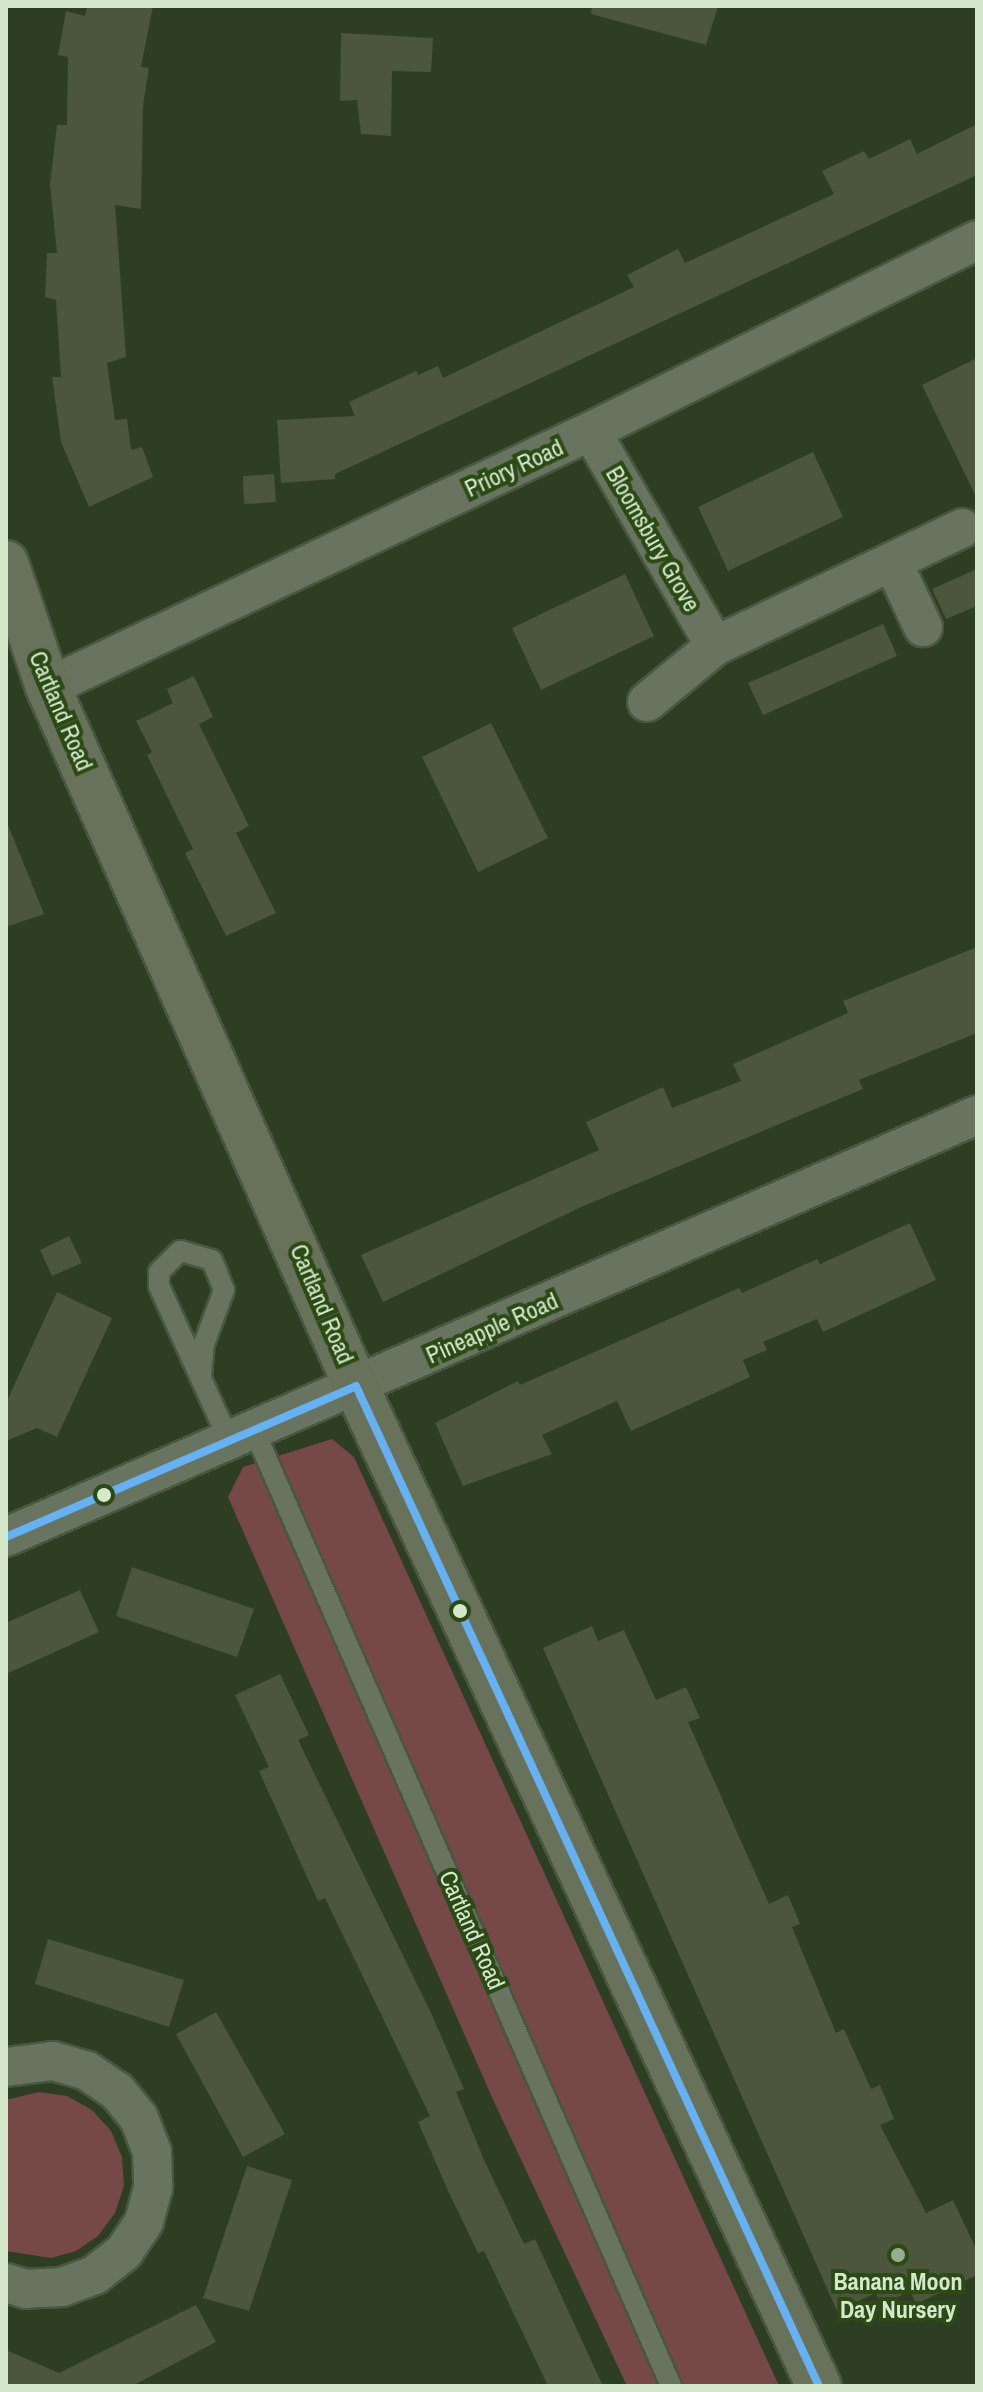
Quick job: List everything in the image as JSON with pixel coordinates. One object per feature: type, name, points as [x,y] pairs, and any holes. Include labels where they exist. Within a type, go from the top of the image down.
[{"type":"street","name":"Priory Road","points":[[48,687],[591,431],[977,240]]},
{"type":"street","name":"Bloomsbury Grove","points":[[591,431],[715,646]]},
{"type":"street","points":[[647,702],[715,646],[962,528]]},
{"type":"street","name":"Cartland Road","points":[[6,563],[48,687],[243,1123],[356,1386],[819,2386]]},
{"type":"street","points":[[893,563],[923,627]]},
{"type":"street","name":"Pineapple Road","points":[[6,1537],[977,1115]]},
{"type":"street","points":[[6,2067],[53,2061],[87,2071],[117,2091],[139,2118],[152,2152],[153,2188],[137,2232],[124,2252],[95,2275],[62,2287],[26,2289],[6,2283]]},
{"type":"lane","name":"Cartland Road","points":[[201,1376],[204,1344],[224,1290],[212,1260],[180,1251],[159,1272],[159,1286],[201,1376],[242,1435],[671,2386]]},
{"type":"shaded area","points":[[332,1439],[354,1457],[779,2386],[627,2386],[495,2104],[228,1497],[243,1467]]},
{"type":"shaded area","points":[[39,2092],[67,2096],[92,2110],[111,2131],[122,2157],[124,2186],[115,2213],[98,2236],[76,2251],[51,2258],[6,2251],[6,2100]]},
{"type":"building","points":[[87,6],[153,6],[141,67],[149,68],[143,106],[141,209],[115,205],[126,357],[107,363],[115,420],[127,419],[131,450],[142,447],[153,477],[89,507],[61,442],[52,377],[61,377],[56,300],[45,297],[47,253],[57,253],[50,184],[57,125],[67,125],[68,57],[58,55],[66,11],[85,16]]},
{"type":"building","points":[[592,6],[718,6],[706,45],[591,14]]},
{"type":"building","points":[[341,33],[433,38],[431,72],[392,71],[391,136],[361,134],[357,100],[340,101]]},
{"type":"building","points":[[977,124],[977,175],[335,474],[335,479],[281,483],[277,420],[355,416],[349,402],[416,371],[418,375],[438,366],[443,378],[634,287],[627,275],[678,249],[685,263],[834,194],[822,171],[864,151],[869,159],[910,139],[917,154]]},
{"type":"building","points":[[977,358],[977,499],[922,385]]},
{"type":"building","points":[[813,452],[843,517],[728,571],[698,507]]},
{"type":"building","points":[[274,474],[276,502],[244,504],[243,476]]},
{"type":"building","points":[[977,569],[977,606],[946,619],[932,589]]},
{"type":"building","points":[[625,574],[654,636],[541,690],[512,628]]},
{"type":"building","points":[[883,624],[897,656],[763,715],[748,683]]},
{"type":"building","points":[[194,676],[213,717],[199,724],[249,826],[236,833],[276,913],[226,936],[185,853],[193,849],[147,755],[152,752],[136,721],[173,703],[167,689]]},
{"type":"building","points":[[491,723],[548,838],[478,872],[422,757]]},
{"type":"building","points":[[6,820],[44,914],[6,927]]},
{"type":"building","points":[[977,947],[977,1033],[859,1080],[863,1089],[579,1208],[383,1302],[361,1255],[599,1150],[586,1122],[663,1087],[672,1108],[741,1081],[733,1064],[848,1013],[843,1001]]},
{"type":"building","points":[[910,1223],[936,1280],[823,1332],[817,1319],[763,1342],[767,1350],[743,1360],[750,1377],[631,1431],[617,1401],[542,1435],[552,1454],[463,1486],[435,1423],[518,1381],[520,1385],[739,1288],[742,1293],[817,1259],[820,1264]]},
{"type":"building","points":[[69,1236],[82,1263],[52,1276],[40,1250]]},
{"type":"building","points":[[57,1292],[112,1318],[57,1437],[37,1428],[6,1441],[6,1403]]},
{"type":"building","points":[[132,1567],[254,1609],[237,1657],[116,1616]]},
{"type":"building","points":[[80,1590],[99,1632],[6,1674],[6,1623]]},
{"type":"building","points":[[592,1626],[598,1641],[624,1630],[656,1700],[686,1687],[700,1718],[688,1722],[769,1904],[788,1895],[800,1924],[792,1927],[836,2033],[844,2029],[871,2089],[880,2085],[894,2119],[880,2125],[926,2213],[953,2200],[977,2251],[977,2275],[916,2304],[910,2291],[881,2305],[876,2293],[837,2311],[543,1648]]},
{"type":"building","points":[[280,1674],[309,1735],[298,1740],[432,2015],[464,2089],[456,2092],[484,2160],[524,2244],[535,2239],[603,2386],[548,2386],[484,2251],[478,2253],[450,2195],[418,2122],[430,2116],[325,1898],[318,1901],[259,1771],[269,1767],[235,1695]]},
{"type":"building","points":[[48,1939],[184,1980],[169,2027],[35,1984]]},
{"type":"building","points":[[216,2012],[285,2134],[243,2157],[176,2034]]},
{"type":"building","points":[[247,2166],[292,2180],[249,2311],[203,2298]]},
{"type":"building","points":[[196,2305],[216,2342],[132,2386],[6,2386],[6,2350],[59,2373]]},
{"type":"transit line","points":[[6,1537],[356,1386],[819,2386]]},
{"type":"place","name":"Banana Moon Day Nursery","points":[[898,2255]]}]
